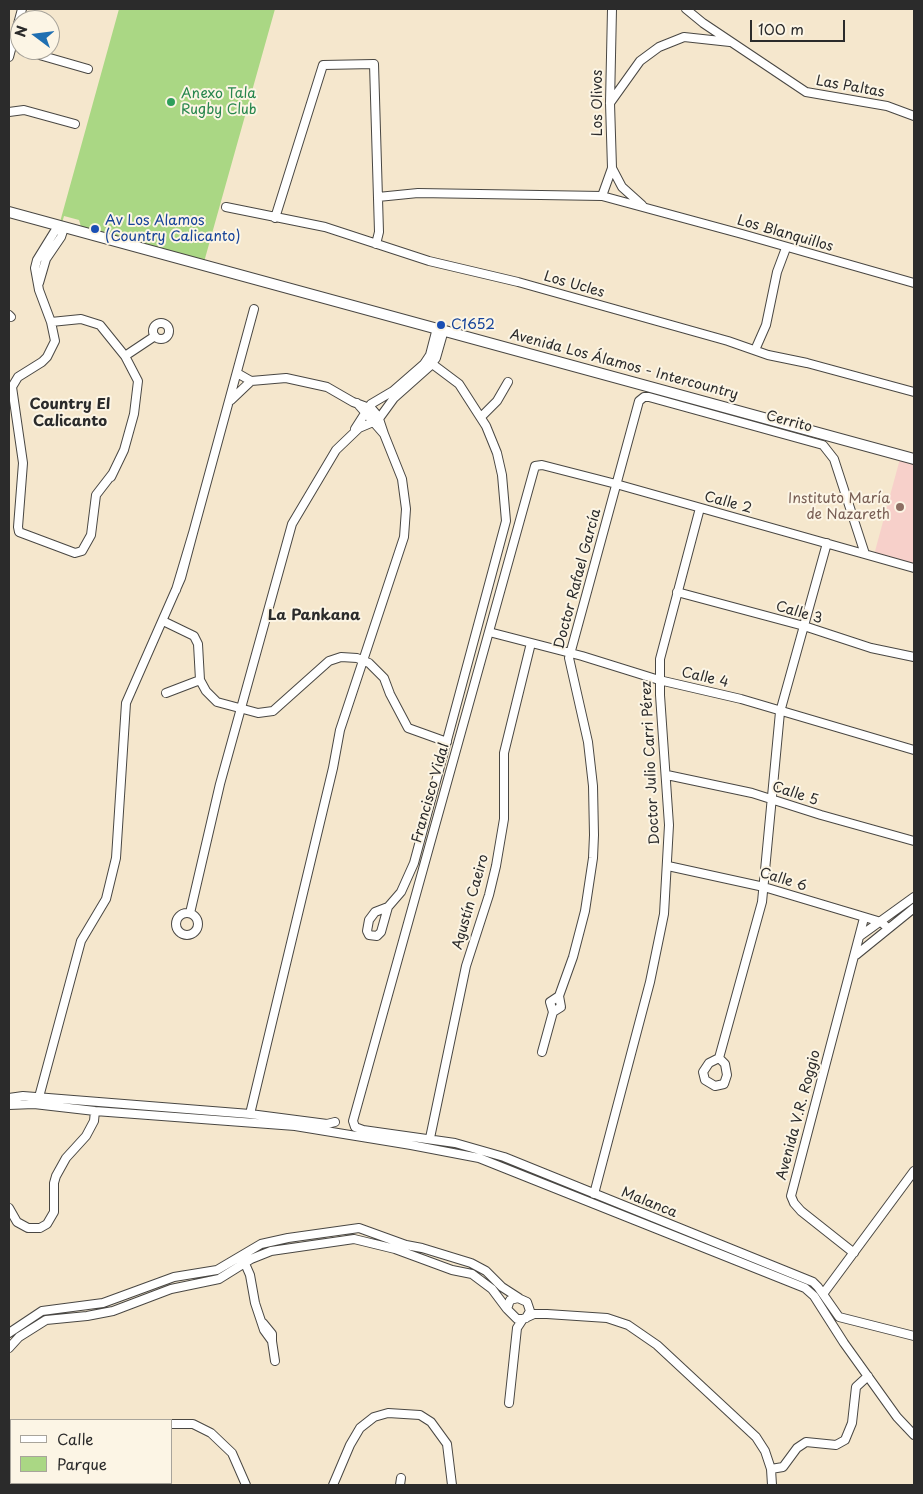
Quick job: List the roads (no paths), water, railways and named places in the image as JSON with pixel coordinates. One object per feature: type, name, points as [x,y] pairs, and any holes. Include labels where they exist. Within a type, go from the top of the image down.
[{"type":"main road","name":"Avenida Los Álamos - Intercountry","points":[[9,212],[914,459]]},
{"type":"street","name":"Los Olivos","points":[[602,196],[612,168],[610,103],[612,9]]},
{"type":"street","name":"Las Paltas","points":[[686,9],[806,92],[887,106],[914,116]]},
{"type":"street","points":[[610,103],[640,61],[650,52],[669,42],[695,37],[734,43]]},
{"type":"street","points":[[56,60],[88,69]]},
{"type":"street","points":[[275,218],[323,65],[374,64],[379,232],[376,244]]},
{"type":"street","points":[[9,112],[24,110],[75,124]]},
{"type":"street","name":"Los Blanquillos","points":[[612,168],[622,187],[648,209]]},
{"type":"street","name":"Los Blanquillos","points":[[378,196],[418,193],[602,196],[914,283]]},
{"type":"street","name":"Los Ucles","points":[[226,207],[325,227],[437,263],[518,282],[755,350],[914,392]]},
{"type":"street","points":[[51,322],[81,319],[100,325],[126,356],[136,373],[138,394],[124,450],[95,506],[90,540],[85,549],[79,553],[22,534],[18,530],[23,463],[12,387],[18,377],[42,362],[54,341],[51,322],[39,287],[36,264],[61,227]]},
{"type":"street","points":[[755,350],[766,325],[776,278],[786,248]]},
{"type":"street","points":[[39,1097],[81,942],[106,899],[116,858],[126,703],[176,590],[254,309]]},
{"type":"street","points":[[353,433],[375,421],[394,398],[430,362],[440,329]]},
{"type":"street","points":[[126,356],[155,336]]},
{"type":"street","points":[[190,913],[218,792],[292,524],[332,455],[353,433],[367,410],[430,362]]},
{"type":"street","points":[[388,908],[406,886],[409,878],[506,521],[500,465],[493,440],[481,417],[459,384],[430,362]]},
{"type":"street","points":[[237,373],[251,381],[286,378],[306,381],[332,389],[367,410],[376,412],[375,421],[384,434],[400,472],[406,509],[405,529],[340,730],[333,768],[250,1114]]},
{"type":"street","points":[[229,401],[251,381]]},
{"type":"street","points":[[481,417],[497,401],[508,382]]},
{"type":"street","name":"Cerrito","points":[[637,404],[641,398],[649,397],[823,445],[834,459],[865,554]]},
{"type":"street","name":"Doctor Rafael García","points":[[542,1052],[553,1012],[561,1007],[559,996],[573,957],[585,911],[592,873],[594,835],[591,762],[584,720],[569,661],[570,652],[637,404]]},
{"type":"street","name":"Calle 2","points":[[535,466],[542,465],[616,484],[914,568]]},
{"type":"street","name":"Francisco Vidal","points":[[355,1127],[353,1121],[535,466]]},
{"type":"street","name":"Doctor Julio Carri Pérez","points":[[594,1194],[654,962],[664,914],[668,866],[667,775],[659,680],[663,643],[700,508]]},
{"type":"street","points":[[719,1058],[764,887],[780,712],[827,543]]},
{"type":"street","name":"Calle 3","points":[[677,592],[804,626],[871,648],[914,656]]},
{"type":"street","points":[[163,621],[194,636],[198,644],[200,680],[214,700],[240,710],[258,713],[273,711],[329,661],[341,657],[363,660],[384,678],[390,694],[408,728],[447,742]]},
{"type":"street","name":"Calle 4","points":[[489,632],[570,652],[659,680],[741,699],[914,750]]},
{"type":"street","name":"Agustín Caeiro","points":[[430,1138],[466,966],[496,866],[504,819],[504,753],[531,643]]},
{"type":"street","points":[[166,693],[200,680]]},
{"type":"street","name":"Calle 5","points":[[667,775],[731,788],[914,840]]},
{"type":"street","name":"Calle 6","points":[[668,866],[764,887],[881,922],[888,928]]},
{"type":"street","points":[[860,936],[914,897]]},
{"type":"street","points":[[855,957],[914,908]]},
{"type":"street","name":"Avenida V.R. Roggio","points":[[854,1253],[801,1211],[791,1196],[864,918]]},
{"type":"street","points":[[9,1098],[23,1096],[39,1097],[250,1114],[327,1124],[335,1122]]},
{"type":"street","points":[[9,1105],[34,1104],[95,1111],[212,1118],[303,1127],[479,1158],[805,1288],[814,1296],[868,1376],[914,1435]]},
{"type":"street","points":[[9,1208],[18,1222],[28,1228],[40,1228],[47,1224],[54,1212],[54,1184],[56,1176],[66,1158],[86,1136],[94,1121],[95,1111]]},
{"type":"street","name":"Malanca","points":[[355,1127],[363,1130],[430,1138],[484,1150],[813,1282],[839,1318],[914,1336]]},
{"type":"street","points":[[823,1294],[914,1171]]},
{"type":"street","points":[[9,1333],[42,1311],[95,1305],[124,1297],[174,1277],[217,1270],[254,1247],[270,1242],[362,1228],[406,1245],[458,1258],[486,1271],[502,1287],[547,1314]]},
{"type":"street","points":[[338,1232],[341,1242]]},
{"type":"street","points":[[9,1348],[22,1334],[46,1320],[87,1316],[128,1305],[171,1289],[219,1279],[271,1251],[361,1240],[395,1249],[452,1270],[472,1274],[492,1289],[508,1311],[517,1319],[547,1314],[616,1320],[644,1336],[756,1437],[765,1451],[771,1469],[772,1485]]},
{"type":"street","points":[[241,1256],[246,1263],[255,1303],[267,1337],[272,1341],[275,1361]]},
{"type":"street","points":[[124,1297],[128,1305]]},
{"type":"street","points":[[515,1338],[508,1311],[510,1300],[519,1298]]},
{"type":"street","points":[[509,1403],[516,1328],[530,1311],[527,1302]]},
{"type":"street","points":[[771,1469],[783,1467],[797,1448],[806,1442],[836,1445],[845,1440],[852,1423],[856,1387],[868,1376]]},
{"type":"street","points":[[332,1485],[360,1428],[374,1416],[388,1414],[420,1416],[431,1422],[447,1444],[452,1485]]},
{"type":"street","points":[[172,1424],[193,1424],[211,1433],[232,1453],[246,1485]]},
{"type":"place","name":"Anexo Tala Rugby Club","points":[[171,102]]},
{"type":"place","name":"Av Los Alamos (Country Calicanto)","points":[[95,229]]},
{"type":"place","name":"C1652","points":[[441,325]]},
{"type":"place","name":"Instituto María de Nazareth","points":[[900,507]]},
{"type":"district","name":"Country El Calicanto","points":[[70,414]]},
{"type":"district","name":"La Pankana","points":[[314,616]]}]
